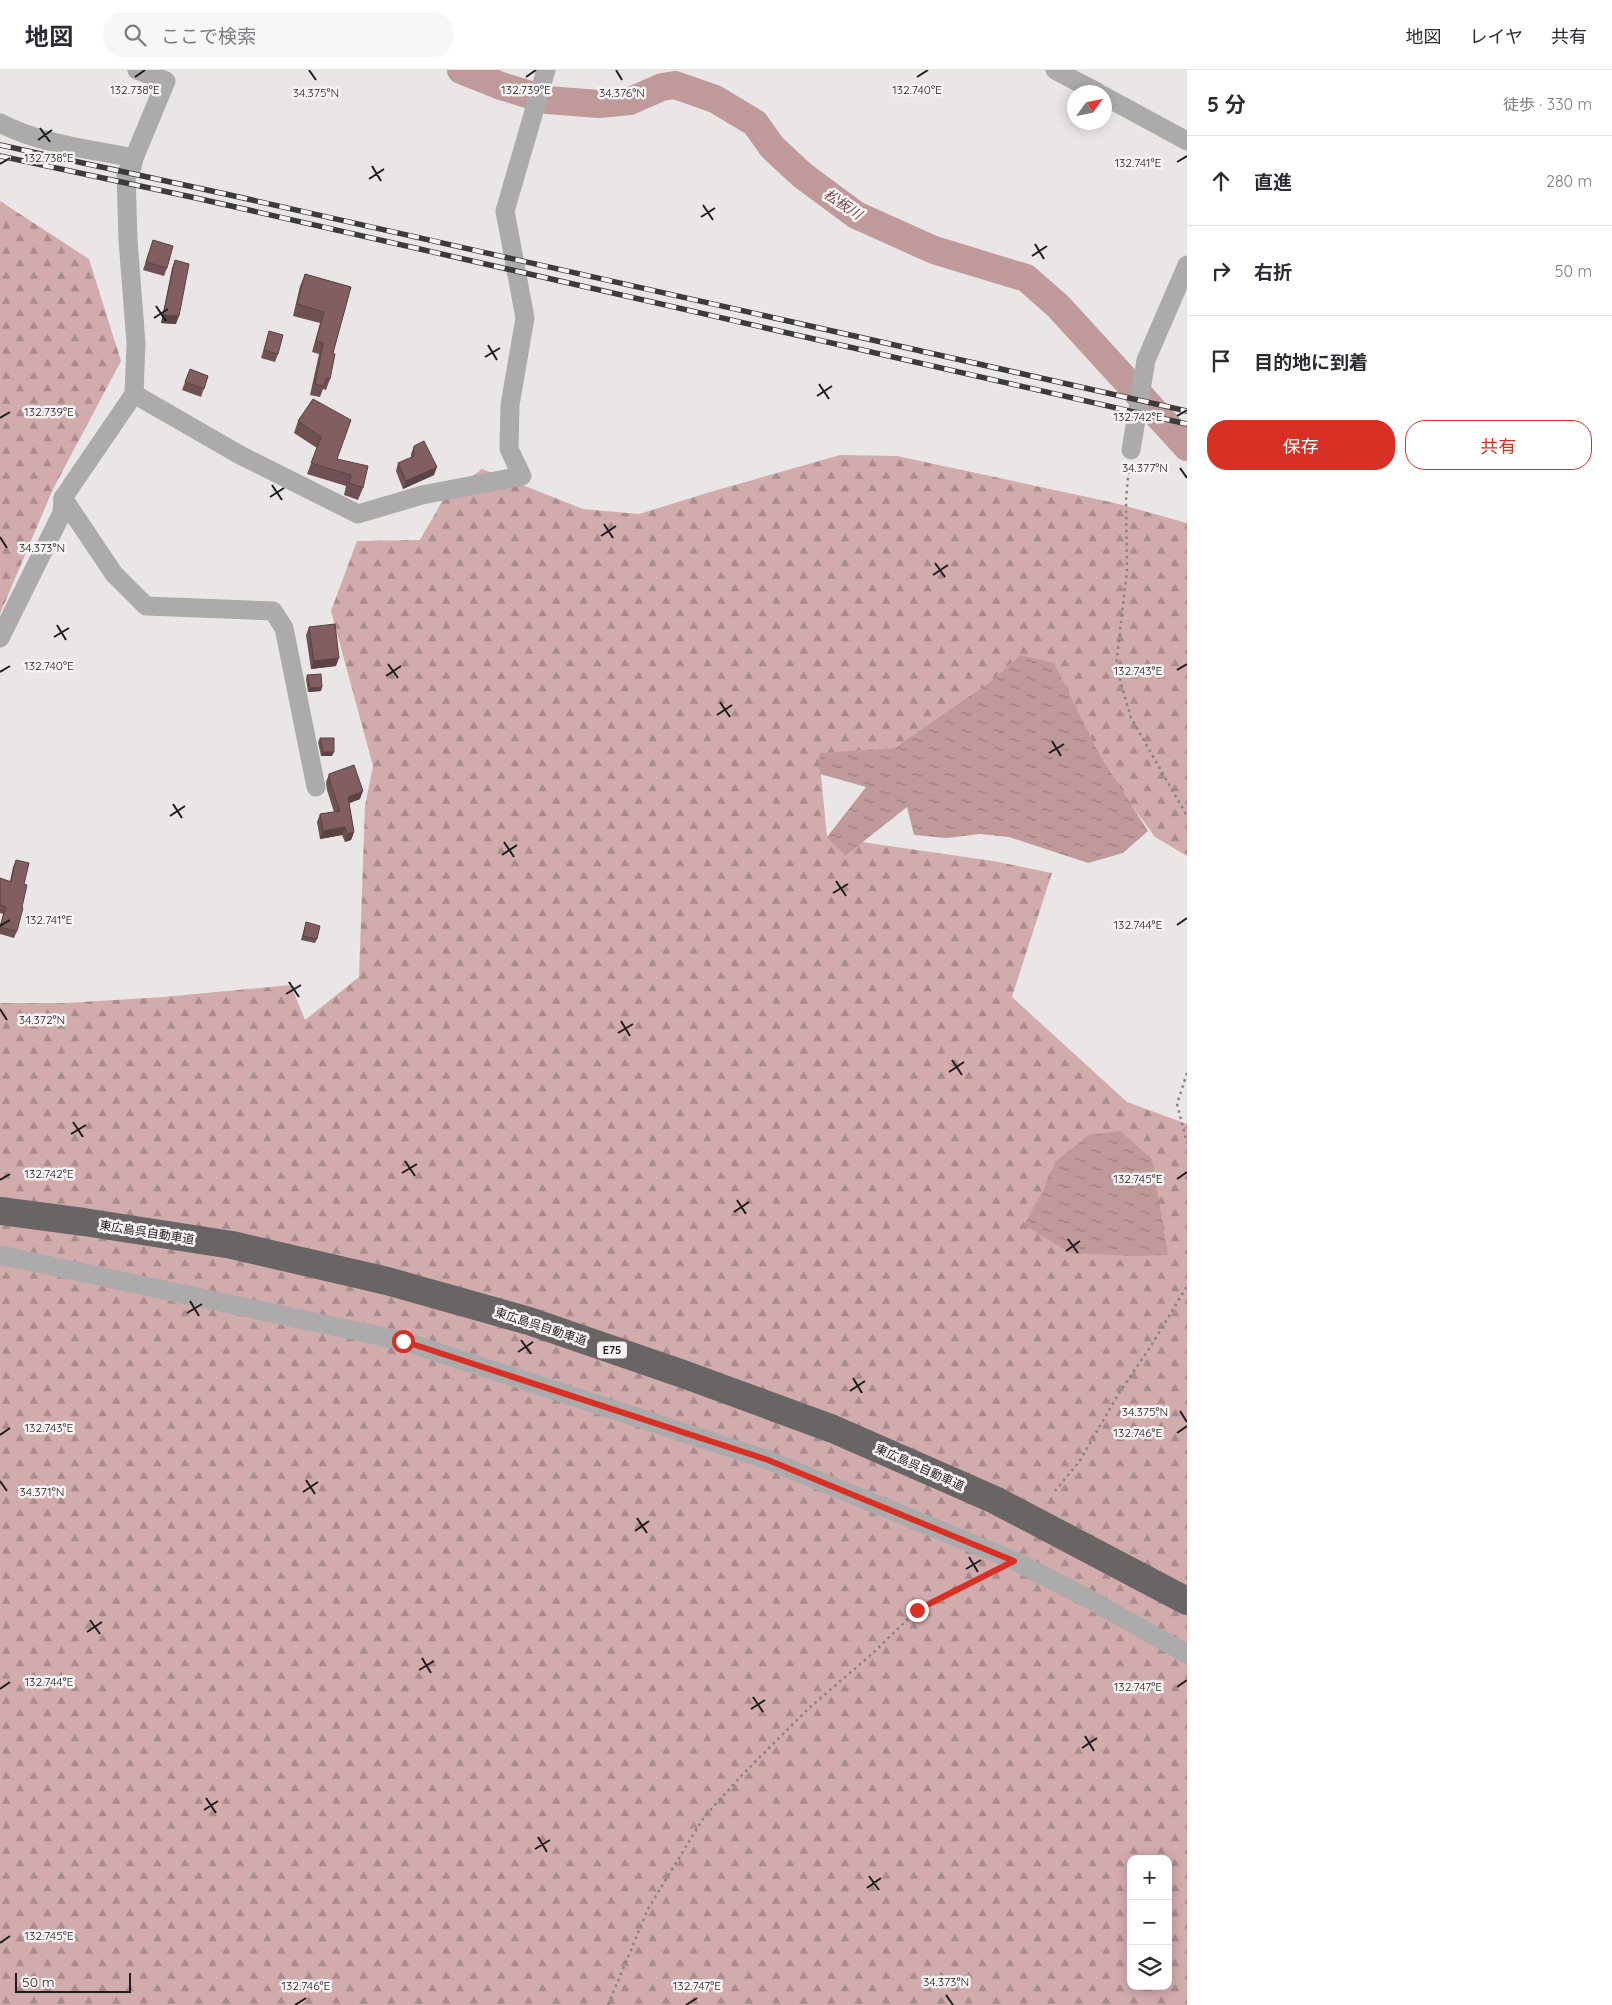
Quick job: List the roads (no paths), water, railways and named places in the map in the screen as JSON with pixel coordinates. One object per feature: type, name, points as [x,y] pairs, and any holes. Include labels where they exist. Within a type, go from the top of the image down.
[{"type":"highway","name":"東広島呉自動車道","points":[[0,1211],[232,1245],[387,1280],[529,1321],[834,1429],[995,1500],[1187,1601]]},
{"type":"street","points":[[0,638],[62,513],[63,498],[134,394],[136,343],[128,240],[131,166],[166,81],[137,70]]},
{"type":"street","points":[[134,394],[240,455],[358,514],[422,495],[522,476],[509,449],[510,405],[525,318],[505,211],[546,70]]},
{"type":"street","points":[[1055,70],[1084,85]]},
{"type":"street","points":[[1112,100],[1187,141]]},
{"type":"street","points":[[0,123],[16,132],[131,166]]},
{"type":"street","points":[[1131,450],[1146,360],[1187,265]]},
{"type":"street","points":[[63,498],[114,574],[146,606],[272,611],[284,628],[316,787]]},
{"type":"street","points":[[0,1255],[403,1341],[768,1460],[1014,1561],[1087,1598],[1187,1654]]},
{"type":"water","points":[[1020,655],[1054,663],[1099,754],[1148,831],[1123,853],[1088,863],[1009,837],[980,834],[947,838],[914,835],[907,807],[845,856],[827,837],[866,787],[820,774],[819,753],[894,748],[991,681]]},
{"type":"water","points":[[1120,1131],[1152,1159],[1168,1255],[1135,1256],[1070,1253],[1024,1225],[1043,1191],[1056,1161],[1089,1135]]},
{"type":"waterway","name":"松板川","points":[[461,70],[501,86],[547,100],[599,104],[630,101],[662,87],[675,85],[715,99],[755,123],[772,147],[802,175],[856,215],[934,250],[1026,278],[1058,306],[1187,447]]},
{"type":"railway","points":[[0,145],[1187,411]]},
{"type":"railway","points":[[0,156],[196,198],[1187,424]]}]
